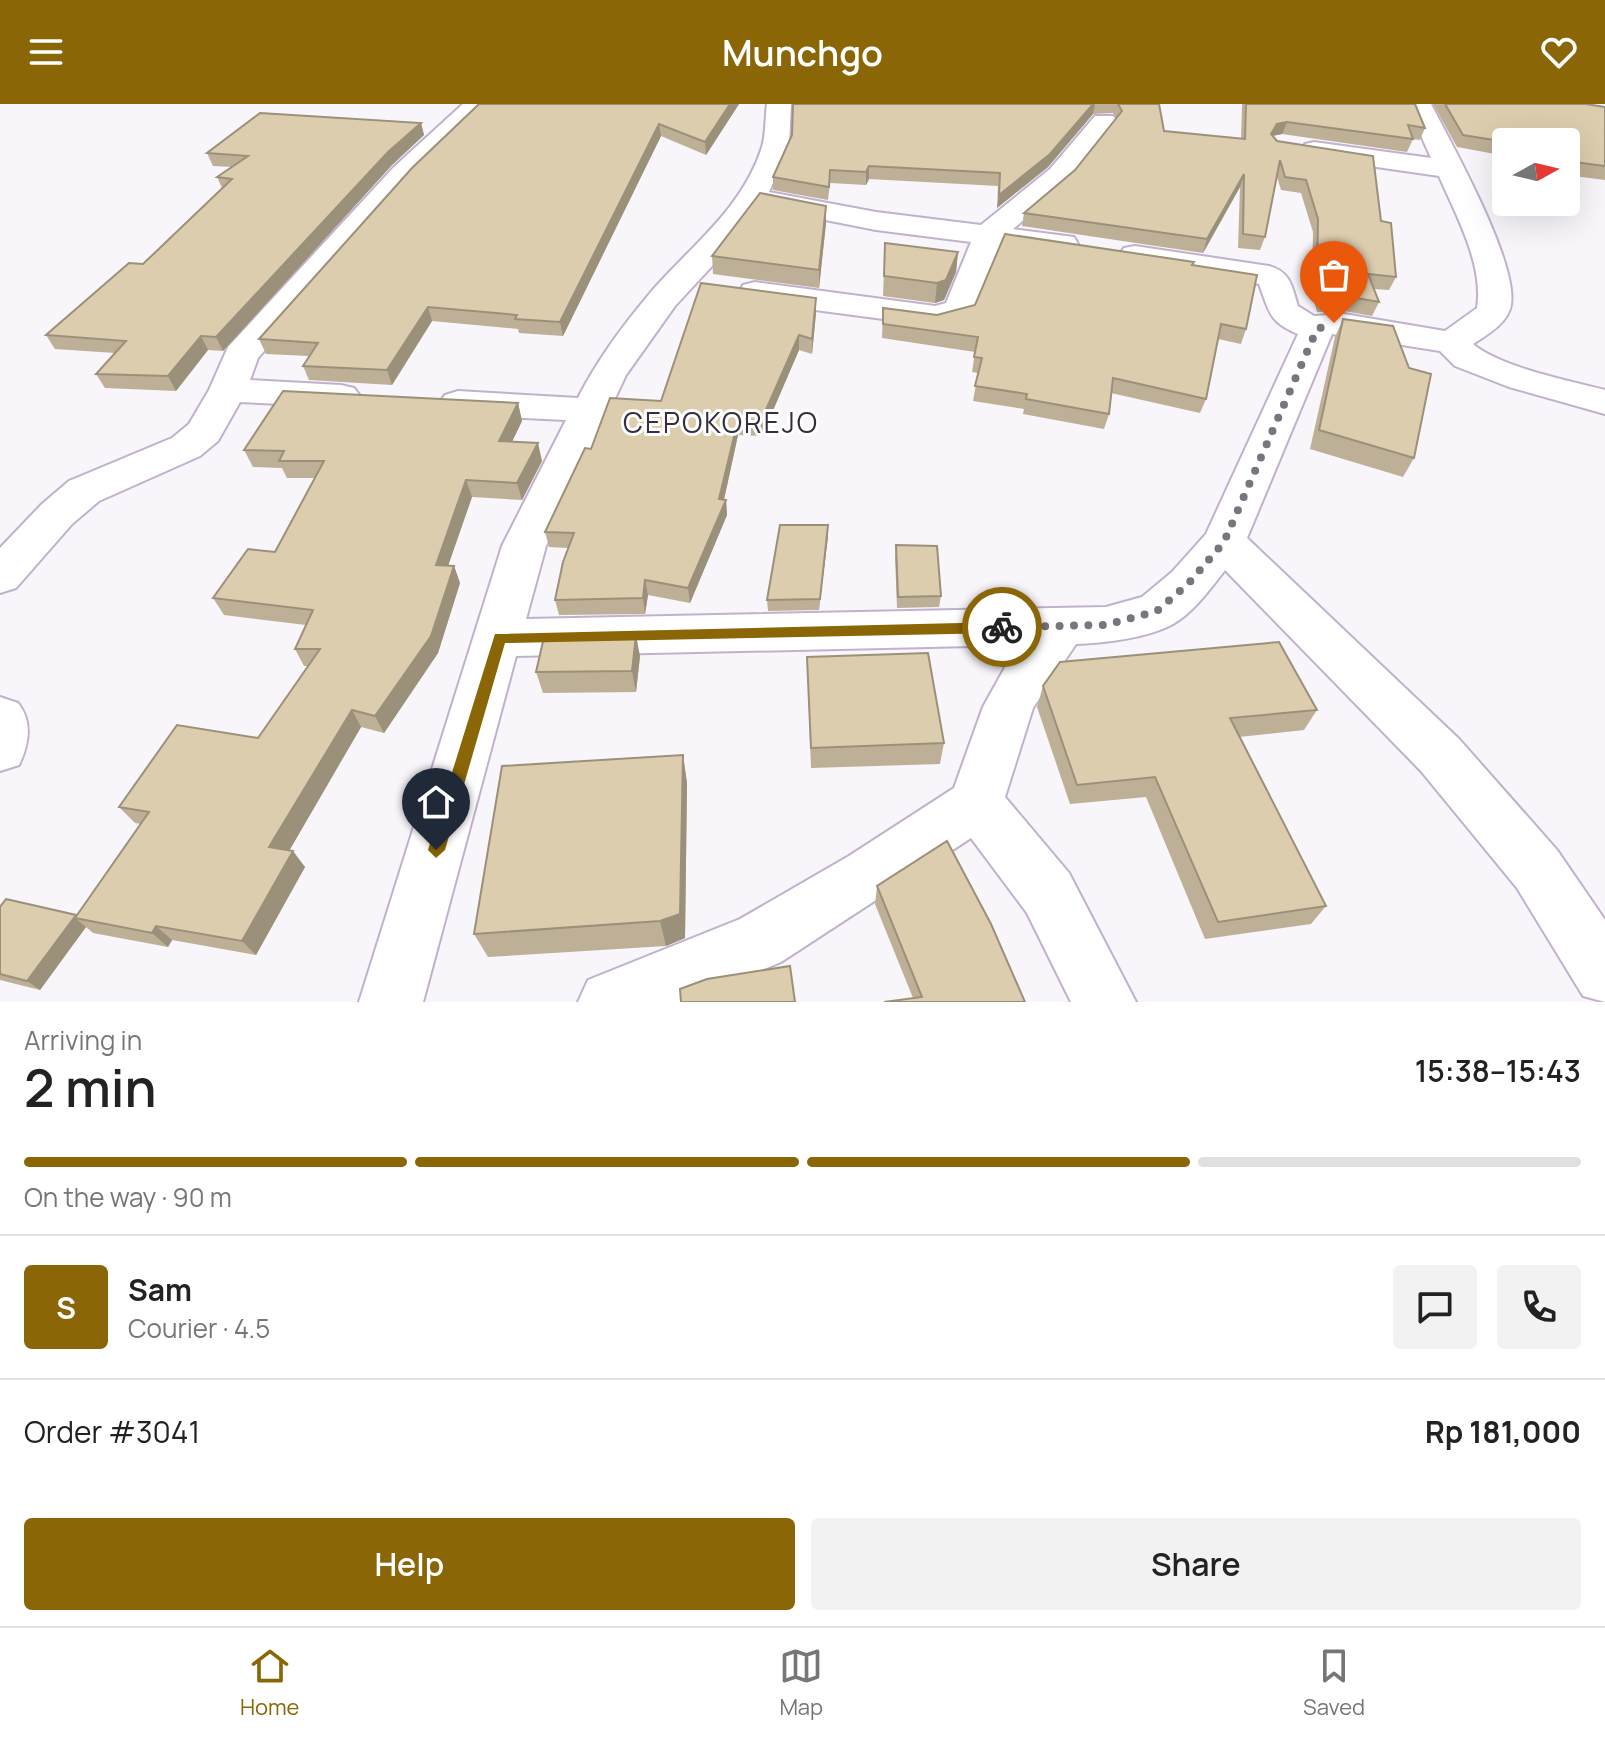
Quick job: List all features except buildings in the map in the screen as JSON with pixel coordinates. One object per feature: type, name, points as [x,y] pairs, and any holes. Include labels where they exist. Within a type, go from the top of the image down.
[{"type":"street","points":[[0,576],[57,514],[84,491],[186,447],[204,432],[228,390],[241,355],[404,173],[478,104]]},
{"type":"street","points":[[391,1002],[500,638],[524,546],[608,374],[677,282],[726,233],[752,197],[776,146],[773,104]]},
{"type":"street","points":[[1419,104],[1451,169],[1488,261],[1496,298],[1494,310],[1451,343]]},
{"type":"street","points":[[677,282],[944,315],[960,309],[990,233],[1060,175],[1104,121]]},
{"type":"street","points":[[1282,145],[1451,169]]},
{"type":"street","points":[[752,197],[876,221],[990,233],[1269,276],[1278,286],[1281,306],[1286,313],[1317,329]]},
{"type":"street","points":[[500,638],[1106,625],[1157,611],[1188,584],[1224,542],[1317,329],[1324,324],[1344,324],[1451,343],[1468,358],[1522,379],[1605,402]]},
{"type":"street","points":[[228,390],[369,398]]},
{"type":"street","points":[[417,400],[590,410]]},
{"type":"street","points":[[1224,542],[1440,755],[1537,869],[1605,974]]},
{"type":"street","points":[[610,1002],[760,941],[869,875],[976,804],[1008,707],[1025,676],[1063,626]]},
{"type":"street","points":[[0,718],[3,721],[0,749]]},
{"type":"street","points":[[976,804],[1005,835],[1048,893],[1104,1002]]},
{"type":"way so far","points":[[1002,627],[1106,625],[1157,611],[1188,584],[1224,542],[1317,329],[1334,323]]},
{"type":"district","name":"CEPOKOREJO","points":[[721,423]]},
{"type":"route","points":[[436,850],[500,638],[1002,627]]}]
